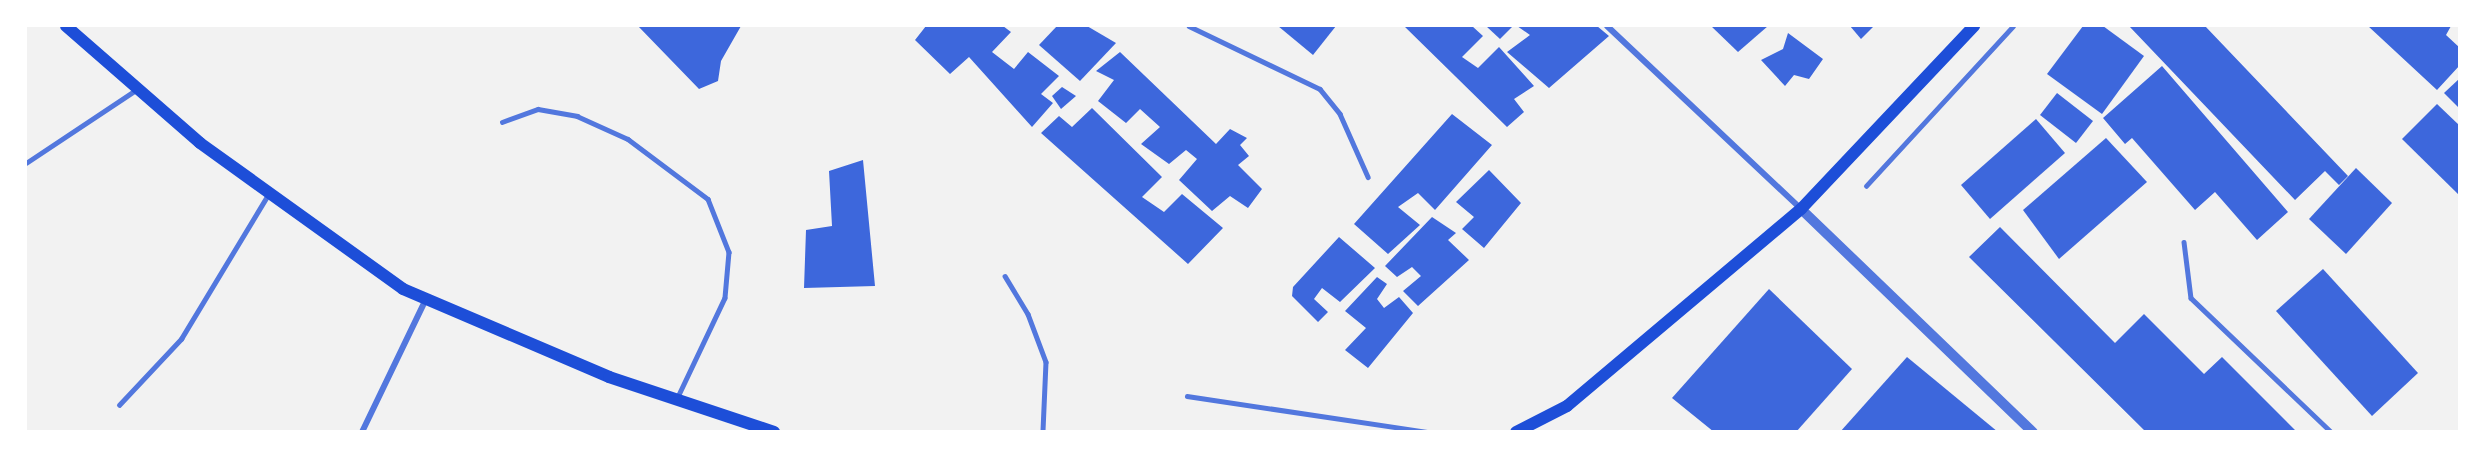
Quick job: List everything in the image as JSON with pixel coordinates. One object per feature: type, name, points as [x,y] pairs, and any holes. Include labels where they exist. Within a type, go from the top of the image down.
[{"type":"main road","points":[[66,26],[138,89],[268,195],[426,299],[517,340],[677,400],[774,432]]},
{"type":"main road","points":[[1516,432],[1567,406],[1801,209],[1974,26]]},
{"type":"street","points":[[1607,26],[2033,432]]},
{"type":"street","points":[[362,432],[426,299]]},
{"type":"lane","points":[[1189,26],[1320,89],[1340,114],[1368,177]]},
{"type":"lane","points":[[1866,186],[2013,26]]},
{"type":"lane","points":[[26,163],[138,89]]},
{"type":"lane","points":[[502,122],[538,109],[577,116],[628,139],[708,199],[729,252],[725,298],[677,400]]},
{"type":"lane","points":[[119,405],[181,339],[268,195]]},
{"type":"lane","points":[[2184,242],[2191,298],[2331,432]]},
{"type":"lane","points":[[1005,276],[1028,314],[1046,362],[1044,432]]},
{"type":"lane","points":[[1187,396],[1428,432]]},
{"type":"building","points":[[638,26],[741,26],[721,61],[718,81],[699,89]]},
{"type":"building","points":[[926,26],[1003,26],[1011,32],[992,52],[1014,69],[1028,52],[1059,76],[1041,94],[1053,103],[1032,127],[969,57],[950,74],[915,40]]},
{"type":"building","points":[[1057,26],[1087,26],[1116,43],[1080,81],[1039,45]]},
{"type":"building","points":[[1278,26],[1336,26],[1313,55]]},
{"type":"building","points":[[1404,26],[1472,26],[1483,36],[1462,57],[1478,68],[1499,47],[1534,86],[1514,99],[1524,112],[1507,127]]},
{"type":"building","points":[[1486,26],[1513,26],[1500,39]]},
{"type":"building","points":[[1517,26],[1597,26],[1609,36],[1549,88],[1507,52],[1530,35]]},
{"type":"building","points":[[1711,26],[1768,26],[1738,52]]},
{"type":"building","points":[[1850,26],[1874,26],[1861,39]]},
{"type":"building","points":[[2083,26],[2103,26],[2144,56],[2102,114],[2047,74]]},
{"type":"building","points":[[2129,26],[2205,26],[2348,176],[2339,185],[2325,171],[2295,200]]},
{"type":"building","points":[[2368,26],[2451,26],[2446,35],[2460,48],[2460,65],[2437,90]]},
{"type":"building","points":[[1788,33],[1823,59],[1809,79],[1794,75],[1785,86],[1761,60],[1783,49]]},
{"type":"building","points":[[1120,52],[1216,144],[1230,129],[1247,138],[1240,145],[1249,156],[1238,165],[1262,189],[1248,208],[1230,196],[1212,211],[1179,180],[1197,159],[1186,150],[1169,164],[1141,144],[1160,127],[1140,109],[1126,123],[1098,101],[1114,80],[1096,71]]},
{"type":"building","points":[[2162,66],[2288,212],[2257,240],[2215,192],[2195,210],[2132,138],[2125,144],[2103,118]]},
{"type":"building","points":[[2460,78],[2460,109],[2444,93]]},
{"type":"building","points":[[1062,87],[1076,96],[1061,109],[1052,96]]},
{"type":"building","points":[[2057,93],[2093,121],[2076,143],[2040,115]]},
{"type":"building","points":[[2437,104],[2460,126],[2460,196],[2402,139]]},
{"type":"building","points":[[1092,108],[1162,177],[1142,197],[1164,212],[1182,194],[1223,228],[1188,264],[1041,133],[1059,116],[1072,127]]},
{"type":"building","points":[[1452,114],[1492,145],[1435,210],[1418,193],[1398,207],[1420,225],[1388,254],[1354,224]]},
{"type":"building","points":[[2036,119],[2065,153],[1990,219],[1961,185]]},
{"type":"building","points":[[2106,138],[2147,182],[2059,259],[2023,210]]},
{"type":"building","points":[[863,160],[875,286],[804,288],[806,230],[832,226],[829,171]]},
{"type":"building","points":[[2356,168],[2392,203],[2346,254],[2309,219]]},
{"type":"building","points":[[1489,170],[1521,203],[1484,248],[1462,229],[1474,217],[1456,202]]},
{"type":"building","points":[[1432,217],[1456,233],[1448,240],[1469,260],[1418,306],[1403,291],[1421,276],[1412,267],[1397,277],[1385,266]]},
{"type":"building","points":[[2000,227],[2115,343],[2144,314],[2204,374],[2222,357],[2297,432],[2146,432],[1969,257]]},
{"type":"building","points":[[1339,237],[1375,268],[1340,302],[1322,288],[1314,299],[1328,312],[1318,322],[1292,296],[1293,287]]},
{"type":"building","points":[[2323,269],[2418,373],[2372,416],[2276,311]]},
{"type":"building","points":[[1377,277],[1387,284],[1377,299],[1384,308],[1399,297],[1413,313],[1368,368],[1345,350],[1366,328],[1345,311]]},
{"type":"building","points":[[1769,289],[1852,369],[1796,432],[1714,432],[1672,398]]},
{"type":"building","points":[[1907,357],[1998,432],[1840,432]]}]
